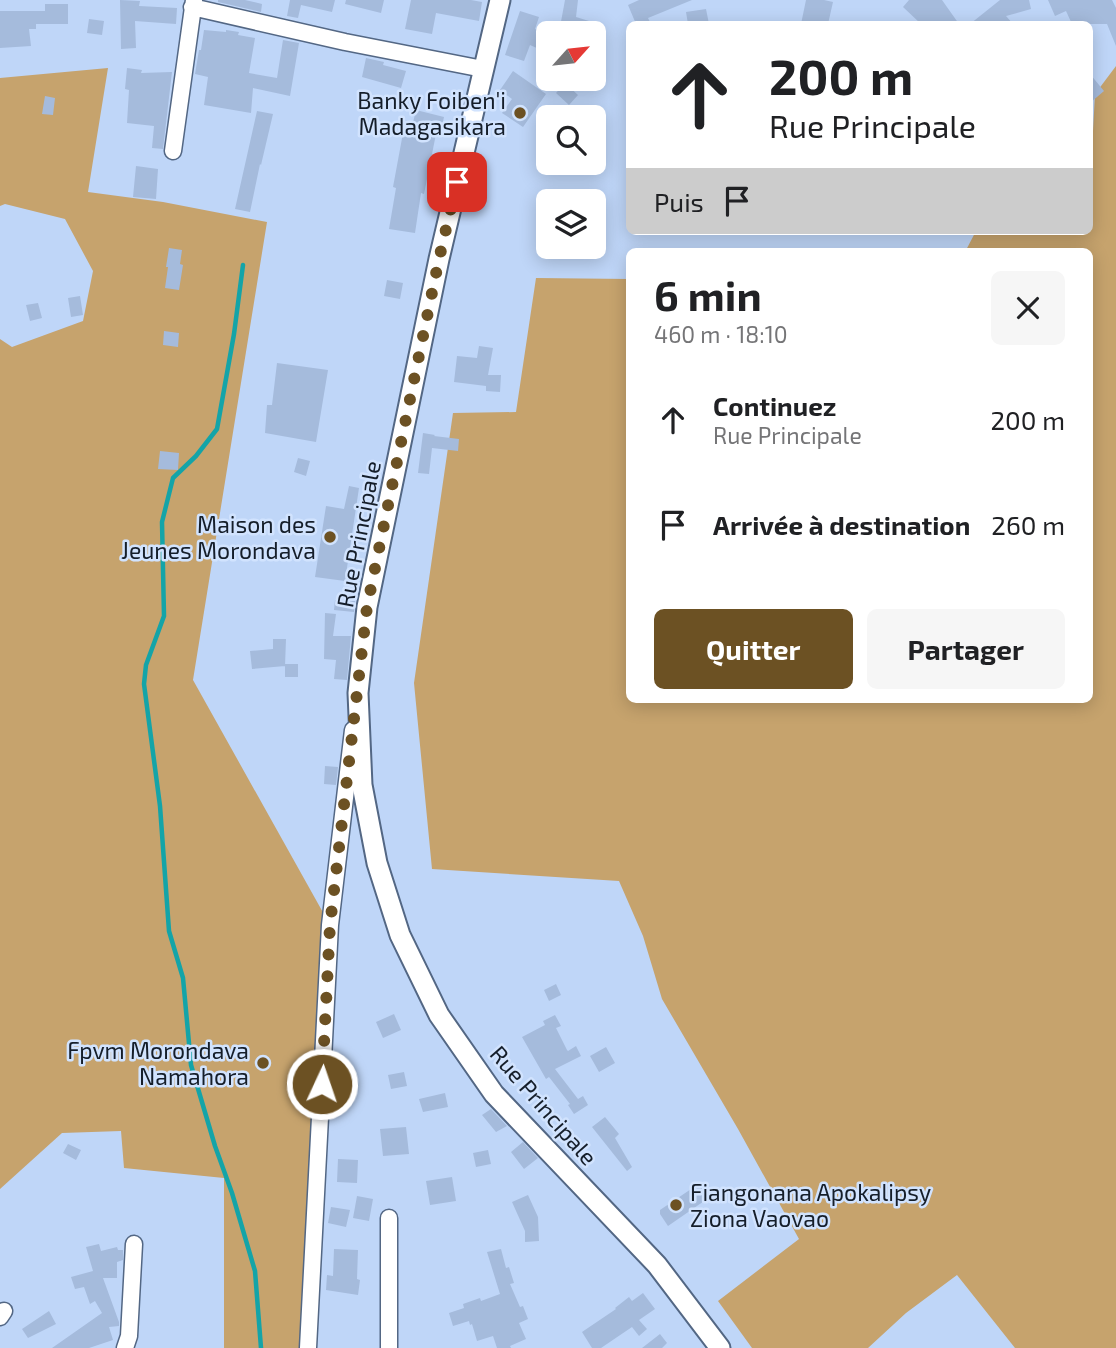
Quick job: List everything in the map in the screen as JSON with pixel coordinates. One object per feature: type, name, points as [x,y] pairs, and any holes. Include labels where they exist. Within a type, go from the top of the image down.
[{"type":"main road","name":"Rue Principale","points":[[500,0],[439,259],[367,607],[358,693],[362,785],[376,863],[400,935],[439,1015],[494,1094],[657,1265],[720,1348]]},
{"type":"street","points":[[173,150],[193,3],[345,42],[483,69]]},
{"type":"street","points":[[309,1348],[330,925],[358,693]]},
{"type":"street","points":[[389,1218],[389,1348]]},
{"type":"street","points":[[125,1348],[129,1336],[134,1244]]},
{"type":"shaded area","points":[[1116,66],[1116,1348],[1015,1348],[957,1275],[906,1313],[868,1348],[752,1348],[718,1301],[799,1239],[662,999],[643,936],[619,881],[432,869],[414,683],[453,413],[516,412],[536,278],[626,279],[626,703],[1093,703],[1093,248],[967,248],[974,235],[1093,235],[1095,94]]},
{"type":"shaded area","points":[[108,68],[88,192],[163,202],[267,222],[193,680],[330,925],[308,1348],[224,1348],[224,1178],[124,1168],[121,1131],[62,1133],[0,1189],[0,339],[12,347],[83,321],[93,271],[65,219],[5,204],[0,206],[0,78]]},
{"type":"building","points":[[120,0],[140,1],[139,6],[177,8],[176,24],[135,21],[136,48],[121,49]]},
{"type":"building","points":[[245,0],[262,4],[261,12],[218,2]]},
{"type":"building","points":[[290,0],[335,0],[332,12],[301,5],[298,18],[287,16]]},
{"type":"building","points":[[346,0],[384,0],[381,13],[345,4]]},
{"type":"building","points":[[411,0],[482,2],[479,21],[436,13],[432,34],[405,29]]},
{"type":"building","points":[[565,0],[578,0],[576,17],[589,21],[561,21]]},
{"type":"building","points":[[639,0],[692,0],[648,18],[650,21],[635,21],[628,5]]},
{"type":"building","points":[[806,0],[833,2],[829,21],[802,21]]},
{"type":"building","points":[[909,0],[942,0],[957,21],[918,21],[903,7]]},
{"type":"building","points":[[1000,0],[1029,0],[1031,9],[1006,16],[1010,21],[974,21]]},
{"type":"building","points":[[1048,0],[1112,0],[1116,8],[1116,46],[1107,24],[1071,21],[1066,11],[1055,16]]},
{"type":"building","points":[[45,4],[68,4],[68,24],[36,24],[36,29],[29,29],[31,46],[0,48],[0,11],[45,11]]},
{"type":"building","points":[[706,9],[708,21],[688,21],[686,12]]},
{"type":"building","points":[[520,11],[539,17],[535,29],[536,48],[530,45],[524,61],[505,55]]},
{"type":"building","points":[[89,19],[104,21],[102,35],[87,33]]},
{"type":"building","points":[[204,30],[239,32],[238,35],[255,38],[249,73],[277,78],[283,40],[299,43],[290,96],[253,88],[251,113],[204,105],[208,77],[195,74]]},
{"type":"building","points":[[366,58],[406,71],[401,88],[362,77]]},
{"type":"building","points":[[127,68],[142,70],[141,73],[172,72],[163,149],[152,148],[154,126],[127,123]]},
{"type":"building","points":[[513,71],[536,87],[536,91],[546,94],[523,127],[502,113],[512,99],[500,90]]},
{"type":"building","points":[[1093,78],[1104,91],[1093,100]]},
{"type":"building","points":[[574,91],[578,95],[569,105],[556,93]]},
{"type":"building","points":[[45,96],[55,98],[53,115],[42,114]]},
{"type":"building","points":[[416,110],[444,117],[440,135],[436,134],[424,194],[421,193],[415,233],[389,229],[396,188],[393,187],[403,133],[410,135]]},
{"type":"building","points":[[257,111],[273,114],[250,212],[235,209]]},
{"type":"building","points":[[136,166],[158,169],[156,199],[133,197]]},
{"type":"building","points":[[169,248],[182,250],[180,264],[183,265],[179,290],[165,288]]},
{"type":"building","points":[[387,280],[403,283],[400,299],[384,296]]},
{"type":"building","points":[[80,296],[83,315],[71,317],[68,298]]},
{"type":"building","points":[[38,303],[42,318],[30,321],[26,305]]},
{"type":"building","points":[[164,331],[179,333],[178,347],[163,345]]},
{"type":"building","points":[[479,346],[493,348],[488,375],[501,375],[500,392],[486,391],[486,386],[454,382],[457,356],[477,358]]},
{"type":"building","points":[[277,363],[328,370],[316,442],[265,433],[267,405],[272,405]]},
{"type":"building","points":[[423,433],[459,439],[458,451],[432,448],[429,474],[418,473]]},
{"type":"building","points":[[160,451],[179,453],[178,470],[158,469]]},
{"type":"building","points":[[298,458],[310,461],[306,476],[294,472]]},
{"type":"building","points":[[349,486],[359,488],[345,581],[315,577],[326,506],[344,509]]},
{"type":"building","points":[[335,600],[355,601],[354,612],[334,610]]},
{"type":"building","points":[[325,613],[336,614],[333,636],[351,636],[347,680],[334,679],[336,660],[324,659]]},
{"type":"building","points":[[273,639],[286,639],[285,666],[252,669],[250,651],[273,649]]},
{"type":"building","points":[[285,664],[298,664],[298,677],[285,677]]},
{"type":"building","points":[[325,766],[338,767],[336,785],[324,784]]},
{"type":"building","points":[[556,984],[561,995],[549,1001],[544,990]]},
{"type":"building","points":[[394,1014],[401,1030],[383,1038],[376,1022]]},
{"type":"building","points":[[555,1015],[561,1026],[556,1028],[567,1050],[576,1046],[581,1056],[555,1069],[578,1099],[583,1096],[588,1105],[574,1114],[568,1105],[570,1104],[549,1077],[546,1079],[522,1037],[545,1025],[543,1021]]},
{"type":"building","points":[[606,1047],[615,1063],[599,1072],[590,1056]]},
{"type":"building","points":[[404,1072],[407,1086],[391,1089],[388,1075]]},
{"type":"building","points":[[445,1093],[448,1107],[423,1112],[419,1099]]},
{"type":"building","points":[[491,1109],[507,1126],[496,1132],[482,1115]]},
{"type":"building","points":[[605,1117],[619,1134],[615,1138],[632,1167],[627,1171],[592,1127]]},
{"type":"building","points":[[406,1127],[409,1154],[383,1156],[380,1129]]},
{"type":"building","points":[[523,1142],[538,1158],[524,1169],[511,1152]]},
{"type":"building","points":[[68,1144],[81,1150],[76,1160],[63,1153]]},
{"type":"building","points":[[488,1150],[491,1164],[476,1167],[473,1153]]},
{"type":"building","points":[[338,1159],[358,1160],[357,1183],[337,1182]]},
{"type":"building","points":[[452,1177],[456,1201],[430,1205],[426,1181]]},
{"type":"building","points":[[700,1183],[710,1197],[668,1226],[660,1210]]},
{"type":"building","points":[[528,1195],[538,1217],[539,1241],[525,1242],[525,1231],[512,1202]]},
{"type":"building","points":[[357,1196],[373,1199],[369,1221],[353,1218]]},
{"type":"building","points":[[331,1207],[350,1210],[346,1227],[328,1223]]},
{"type":"building","points":[[99,1244],[101,1251],[117,1247],[118,1250],[123,1250],[123,1260],[117,1262],[117,1278],[103,1278],[119,1322],[119,1326],[109,1327],[113,1340],[89,1348],[52,1348],[102,1313],[95,1301],[90,1304],[84,1287],[75,1289],[71,1277],[93,1271],[86,1247]]},
{"type":"building","points":[[334,1249],[358,1250],[358,1295],[326,1290],[327,1275],[333,1276]]},
{"type":"building","points":[[501,1249],[506,1268],[509,1267],[514,1283],[510,1284],[528,1319],[519,1323],[526,1339],[510,1346],[511,1348],[497,1348],[493,1336],[477,1341],[469,1321],[453,1326],[449,1313],[464,1308],[463,1304],[500,1294],[487,1252]]},
{"type":"building","points":[[643,1293],[655,1309],[639,1320],[647,1329],[639,1336],[632,1327],[601,1348],[592,1348],[582,1332],[629,1297],[632,1301]]},
{"type":"building","points":[[49,1311],[56,1324],[28,1338],[22,1329]]},
{"type":"building","points":[[660,1334],[667,1343],[662,1348],[642,1348]]},
{"type":"waterway","points":[[243,265],[217,429],[196,456],[173,478],[162,522],[164,616],[146,665],[144,684],[160,806],[169,931],[183,978],[191,1065],[255,1271],[261,1348]]},
{"type":"place","name":"Banky Foiben'i Madagasikara","points":[[520,113]]},
{"type":"place","name":"Maison des Jeunes Morondava","points":[[330,537]]},
{"type":"place","name":"Fpvm Morondava Namahora","points":[[263,1063]]},
{"type":"place","name":"Fiangonana Apokalipsy Ziona Vaovao","points":[[676,1205]]},
{"type":"route","points":[[322,1084],[330,925],[367,607],[457,182]]}]
